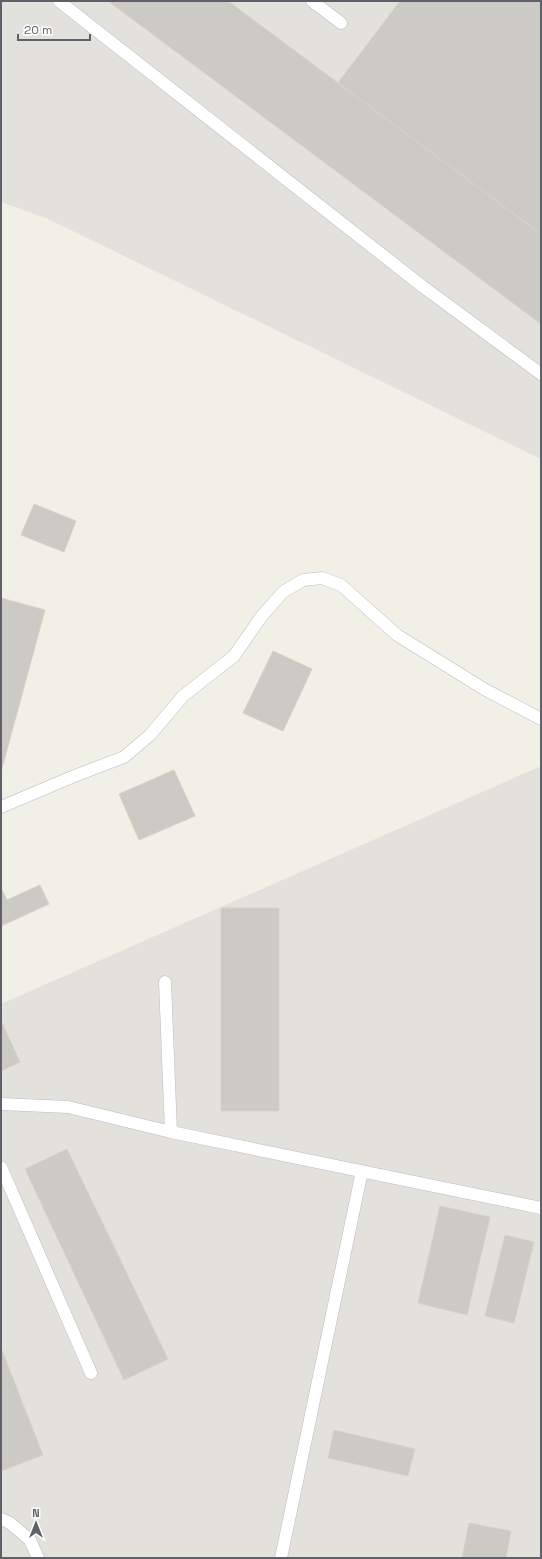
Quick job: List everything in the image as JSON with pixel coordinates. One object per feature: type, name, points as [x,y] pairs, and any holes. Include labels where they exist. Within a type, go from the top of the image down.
[{"type":"lane","points":[[59,1],[422,286],[541,374]]},
{"type":"lane","points":[[312,1],[341,23]]},
{"type":"lane","points":[[1,807],[72,777],[124,758],[150,735],[183,696],[234,656],[261,617],[283,592],[303,580],[322,578],[342,585],[397,635],[484,689],[541,719]]},
{"type":"lane","points":[[165,982],[171,1132]]},
{"type":"lane","points":[[1,1104],[68,1107],[171,1132],[541,1208]]},
{"type":"lane","points":[[1,1167],[91,1373]]},
{"type":"lane","points":[[281,1558],[362,1172]]},
{"type":"lane","points":[[1,1520],[10,1523],[30,1540],[38,1558]]},
{"type":"shaded area","points":[[1,1],[541,1],[541,459],[46,218],[1,202]]},
{"type":"shaded area","points":[[541,766],[541,1558],[1,1558],[1,1004]]},
{"type":"building","points":[[108,1],[228,1],[541,234],[541,324]]},
{"type":"building","points":[[400,1],[541,1],[541,234],[338,83]]},
{"type":"building","points":[[34,504],[76,521],[64,552],[21,535]]},
{"type":"building","points":[[1,598],[45,610],[1,772]]},
{"type":"building","points":[[273,651],[312,669],[283,731],[243,713]]},
{"type":"building","points":[[174,770],[195,816],[139,840],[119,794]]},
{"type":"building","points":[[40,885],[49,904],[1,926],[1,888],[7,900]]},
{"type":"building","points":[[221,908],[279,908],[279,1111],[221,1111]]},
{"type":"building","points":[[1,1023],[20,1062],[1,1071]]},
{"type":"building","points":[[67,1149],[168,1359],[124,1380],[25,1169]]},
{"type":"building","points":[[440,1206],[490,1217],[467,1315],[418,1303]]},
{"type":"building","points":[[505,1235],[534,1242],[514,1323],[485,1316]]},
{"type":"building","points":[[1,1348],[43,1455],[1,1471]]},
{"type":"building","points":[[334,1430],[415,1449],[408,1476],[328,1458]]},
{"type":"building","points":[[469,1523],[511,1531],[506,1558],[462,1558]]}]
